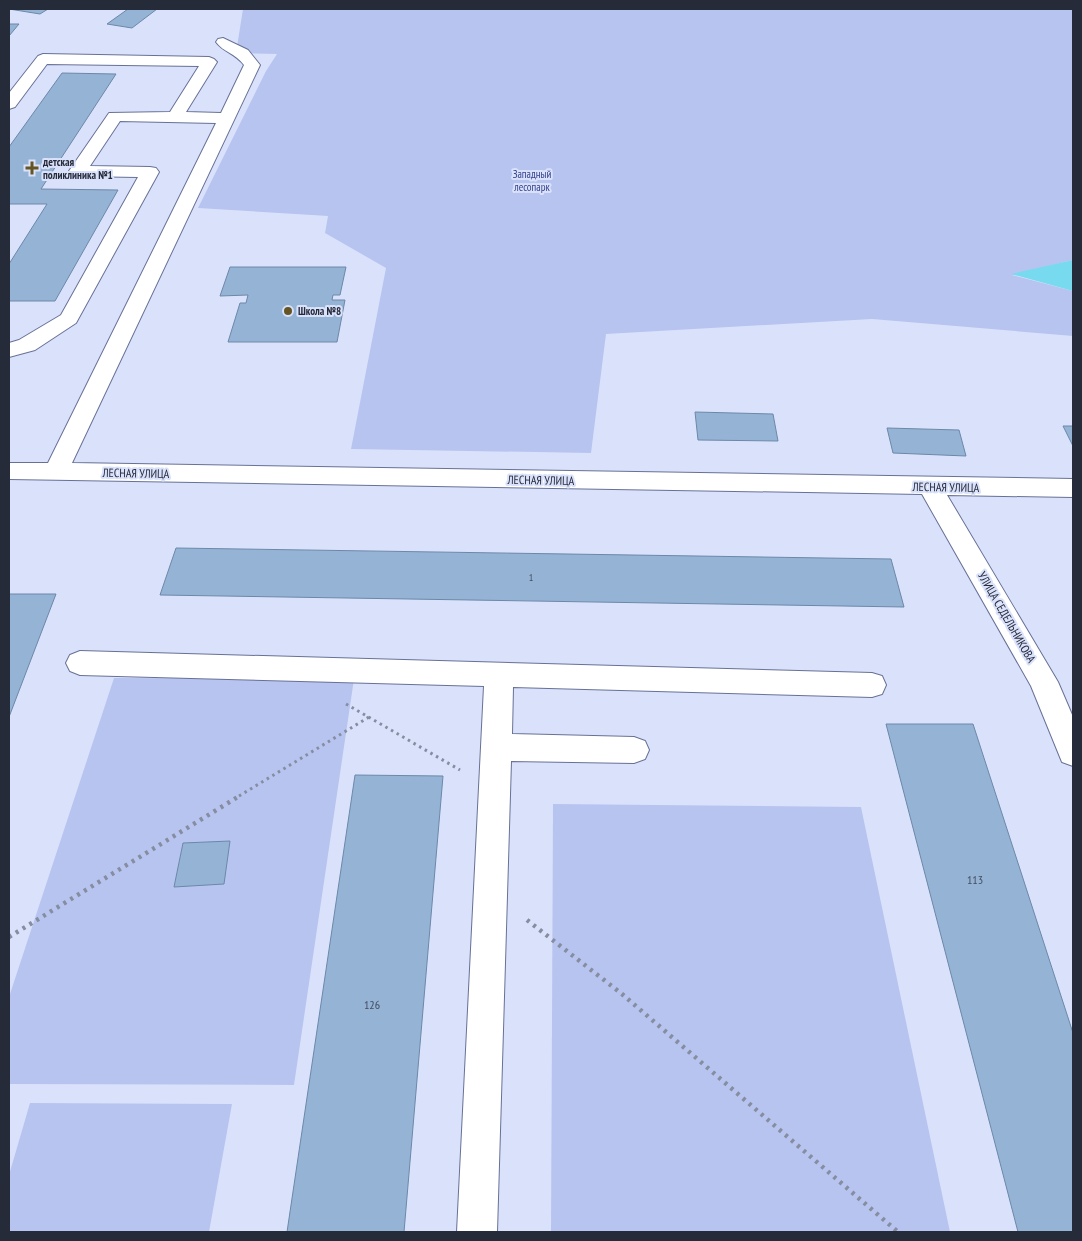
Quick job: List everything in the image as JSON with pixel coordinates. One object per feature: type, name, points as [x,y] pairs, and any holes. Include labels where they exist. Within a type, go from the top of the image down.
[{"type":"street","points":[[56,472],[252,66],[242,53],[223,42]]},
{"type":"street","points":[[9,104],[43,59],[209,62],[175,117]]},
{"type":"street","points":[[9,350],[27,345],[69,319],[150,172],[78,171],[115,116],[227,118]]},
{"type":"street","name":"ЛЕСНАЯ УЛИЦА","points":[[9,471],[1073,488]]},
{"type":"street","name":"УЛИЦА СЕДЕЛЬНИКОВА","points":[[930,487],[1044,682],[1073,753]]},
{"type":"street","points":[[80,663],[872,685]]},
{"type":"street","points":[[477,1232],[500,674]]},
{"type":"street","points":[[496,747],[634,750]]},
{"type":"path","points":[[344,702],[495,791]]},
{"type":"path","points":[[9,937],[369,717]]},
{"type":"path","points":[[491,891],[622,994],[898,1232]]},
{"type":"green space","name":"Западный лесопарк","points":[[243,9],[1073,9],[1073,260],[1012,275],[1073,291],[1073,336],[872,319],[606,334],[591,453],[351,449],[386,268],[325,233],[328,216],[198,208],[266,71],[277,54],[236,53]]},
{"type":"green space","points":[[114,678],[354,679],[294,1085],[9,1084],[9,997]]},
{"type":"green space","points":[[553,804],[861,807],[950,1232],[551,1232]]},
{"type":"green space","points":[[30,1103],[232,1104],[209,1232],[9,1232],[9,1175]]},
{"type":"shaded area","points":[[1073,260],[1073,291],[1011,274]]},
{"type":"building","points":[[9,9],[48,9],[40,14]]},
{"type":"building","points":[[128,9],[157,9],[132,28],[107,24]]},
{"type":"building","points":[[9,24],[19,24],[9,36]]},
{"type":"building","name":"детская поликлиника №1","points":[[62,73],[116,74],[41,189],[118,190],[55,301],[9,301],[9,264],[47,204],[9,204],[9,147]]},
{"type":"building","points":[[230,267],[346,267],[340,295],[333,295],[332,300],[345,300],[337,342],[228,342],[240,303],[246,303],[248,295],[220,296]]},
{"type":"building","points":[[695,412],[773,414],[778,441],[698,440]]},
{"type":"building","points":[[1063,426],[1073,426],[1073,446]]},
{"type":"building","points":[[887,428],[959,430],[966,456],[893,453]]},
{"type":"building","points":[[176,548],[891,559],[904,607],[160,595]]},
{"type":"building","points":[[9,594],[56,594],[9,717]]},
{"type":"building","points":[[886,724],[973,724],[1073,1033],[1073,1232],[1018,1232]]},
{"type":"building","points":[[355,775],[443,776],[404,1232],[287,1232]]},
{"type":"building","points":[[230,841],[224,884],[174,887],[183,843]]},
{"type":"place","name":"детская поликлиника №1","points":[[32,168]]},
{"type":"place","name":"Школа №8","points":[[288,311]]}]
